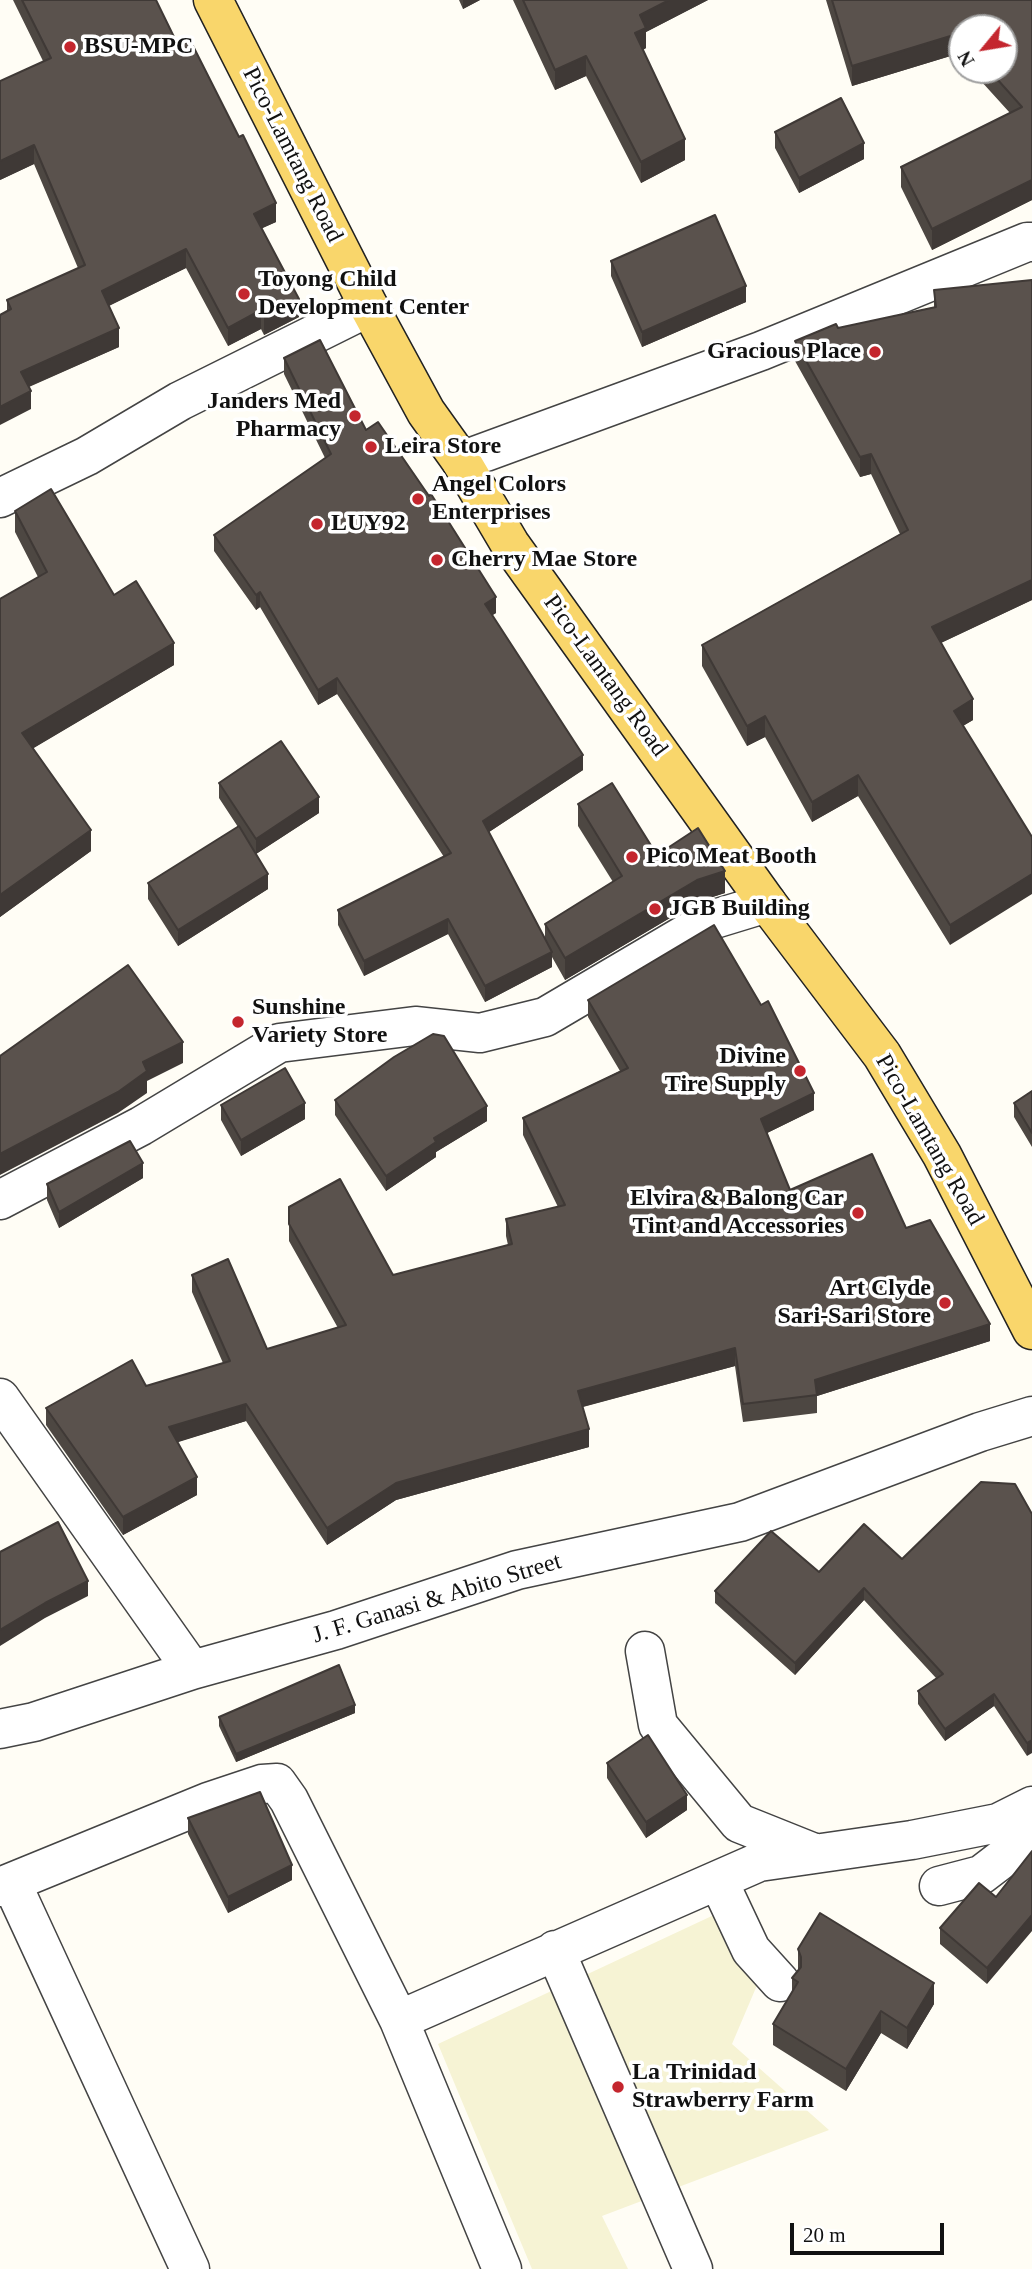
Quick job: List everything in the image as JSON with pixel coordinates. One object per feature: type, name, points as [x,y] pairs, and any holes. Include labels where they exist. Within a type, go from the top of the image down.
[{"type":"main road","name":"Pico-Lamtang Road","points":[[213,0],[369,307],[426,412],[461,461],[510,544],[767,903],[882,1055],[942,1155],[1032,1330]]},
{"type":"street","points":[[461,461],[761,351],[1032,242]]},
{"type":"street","points":[[0,498],[86,456],[180,401],[369,307]]},
{"type":"street","points":[[0,1200],[141,1126],[279,1043],[415,1026],[480,1033],[545,1017],[708,921],[767,903]]},
{"type":"street","points":[[0,1398],[192,1670]]},
{"type":"street","name":"J. F. Ganasi & Abito Street","points":[[0,1729],[34,1722],[192,1670],[335,1630],[517,1570],[740,1522],[980,1432],[1032,1416]]},
{"type":"street","points":[[645,1651],[659,1725],[739,1823],[816,1854]]},
{"type":"street","points":[[190,2269],[6,1885],[134,1830],[262,1784],[277,1783],[289,1800],[399,2020],[502,2269]]},
{"type":"street","points":[[399,2020],[759,1862],[912,1840],[998,1823],[1032,1806]]},
{"type":"street","points":[[939,1886],[981,1875],[1032,1836]]},
{"type":"street","points":[[718,1880],[751,1950],[780,1982]]},
{"type":"street","points":[[555,1950],[693,2269]]},
{"type":"shaded area","name":"La Trinidad Strawberry Farm","points":[[746,1900],[772,1950],[732,2044],[829,2130],[602,2216],[628,2269],[532,2269],[438,2044]]},
{"type":"building","points":[[22,0],[156,0],[176,41],[188,36],[239,137],[243,135],[276,203],[254,214],[299,299],[264,316],[261,310],[228,328],[186,249],[102,291],[119,328],[21,372],[31,391],[0,407],[0,315],[11,309],[7,300],[85,265],[34,145],[0,161],[0,81],[51,58]]},
{"type":"building","points":[[523,0],[669,0],[640,15],[646,28],[635,33],[685,139],[641,162],[586,56],[555,70]]},
{"type":"building","points":[[832,0],[1032,0],[1032,180],[932,229],[901,167],[1022,107],[1001,84],[1018,84],[1018,14],[948,14],[948,37],[852,66]]},
{"type":"building","points":[[841,98],[864,143],[799,178],[775,132]]},
{"type":"building","points":[[715,215],[746,286],[642,332],[611,261]]},
{"type":"building","points":[[1032,280],[1032,580],[932,627],[973,699],[954,711],[1032,837],[1032,874],[950,925],[858,775],[812,802],[765,716],[747,726],[702,645],[908,530],[871,454],[860,457],[795,341],[836,324],[838,328],[936,307],[934,290]]},
{"type":"building","points":[[320,340],[366,430],[378,422],[429,496],[431,494],[496,597],[485,604],[583,755],[483,821],[552,952],[485,986],[448,919],[364,961],[338,910],[451,853],[337,678],[318,690],[260,592],[256,595],[214,535],[331,454],[284,358]]},
{"type":"building","points":[[51,489],[114,595],[136,581],[174,643],[22,733],[91,830],[0,895],[0,599],[47,572],[15,511]]},
{"type":"building","points":[[281,741],[319,797],[256,839],[219,783]]},
{"type":"building","points":[[612,783],[657,855],[698,828],[725,871],[697,880],[565,958],[545,924],[622,876],[578,804]]},
{"type":"building","points":[[239,826],[268,874],[178,930],[148,883]]},
{"type":"building","points":[[714,925],[761,1005],[768,1001],[814,1093],[761,1119],[790,1190],[872,1154],[906,1228],[930,1220],[990,1324],[815,1380],[817,1395],[743,1404],[735,1348],[578,1391],[589,1429],[396,1483],[327,1528],[246,1404],[169,1427],[197,1477],[123,1517],[46,1408],[132,1360],[146,1386],[230,1361],[192,1275],[228,1259],[267,1349],[346,1325],[289,1224],[289,1207],[340,1179],[393,1275],[512,1244],[506,1219],[565,1205],[523,1118],[628,1068],[588,1000]]},
{"type":"building","points":[[128,965],[183,1042],[143,1062],[147,1071],[118,1092],[0,1154],[0,1056]]},
{"type":"building","points":[[433,1034],[444,1036],[487,1106],[434,1138],[436,1142],[386,1176],[335,1100],[394,1057]]},
{"type":"building","points":[[285,1068],[305,1103],[241,1140],[221,1105]]},
{"type":"building","points":[[1032,1091],[1032,1133],[1014,1103]]},
{"type":"building","points":[[130,1141],[143,1163],[59,1212],[47,1184]]},
{"type":"building","points":[[981,1482],[1015,1484],[1032,1514],[1032,1740],[1027,1743],[994,1694],[945,1729],[918,1691],[943,1674],[864,1588],[795,1663],[715,1591],[771,1531],[819,1572],[864,1524],[902,1559]]},
{"type":"building","points":[[58,1522],[88,1581],[0,1630],[0,1552]]},
{"type":"building","points":[[339,1665],[355,1705],[236,1754],[219,1717]]},
{"type":"building","points":[[648,1735],[687,1795],[646,1822],[607,1763]]},
{"type":"building","points":[[260,1792],[292,1865],[228,1897],[188,1818]]},
{"type":"building","points":[[1032,1851],[1032,1915],[987,1968],[940,1928],[979,1883],[996,1897]]},
{"type":"building","points":[[820,1913],[934,1983],[907,2028],[881,2011],[846,2069],[773,2024],[798,1982],[792,1978],[801,1967],[798,1949]]},
{"type":"place","name":"BSU-MPC","points":[[70,47]]},
{"type":"place","name":"Toyong Child Development Center","points":[[244,294]]},
{"type":"place","name":"Gracious Place","points":[[875,352]]},
{"type":"place","name":"Janders Med Pharmacy","points":[[355,416]]},
{"type":"place","name":"Leira Store","points":[[371,447]]},
{"type":"place","name":"Angel Colors Enterprises","points":[[418,499]]},
{"type":"place","name":"LUY92","points":[[317,524]]},
{"type":"place","name":"Cherry Mae Store","points":[[437,560]]},
{"type":"place","name":"Pico Meat Booth","points":[[632,857]]},
{"type":"place","name":"JGB Building","points":[[655,909]]},
{"type":"place","name":"Sunshine Variety Store","points":[[238,1022]]},
{"type":"place","name":"Divine Tire Supply","points":[[800,1071]]},
{"type":"place","name":"Elvira & Balong Car Tint and Accessories","points":[[858,1213]]},
{"type":"place","name":"Art Clyde Sari-Sari Store","points":[[945,1303]]},
{"type":"place","name":"La Trinidad Strawberry Farm","points":[[618,2087]]}]
